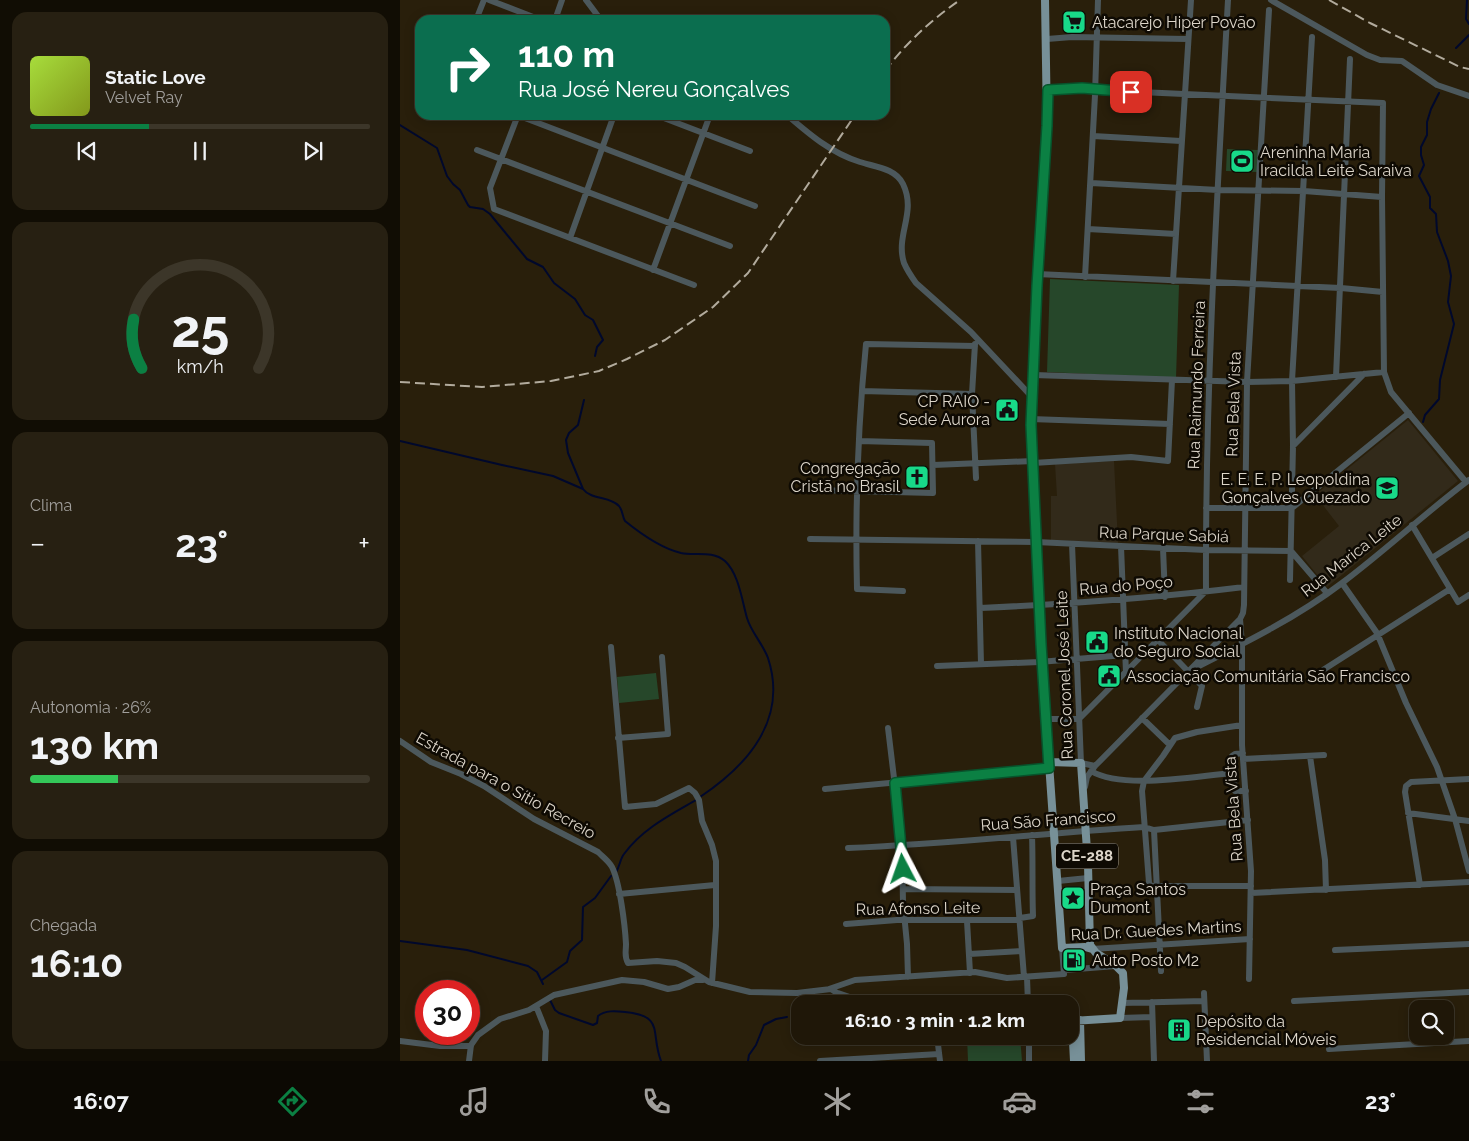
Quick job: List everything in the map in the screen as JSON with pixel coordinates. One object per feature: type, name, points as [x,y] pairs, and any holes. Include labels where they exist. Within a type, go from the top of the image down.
[{"type":"main road","name":"CE-288","points":[[1045,0],[1048,90],[1047,126],[1037,274],[1031,419],[1042,662],[1062,948]]},
{"type":"main road","points":[[1049,765],[1081,763]]},
{"type":"main road","name":"Rua Coronel José Leite","points":[[1081,763],[1086,830],[1090,942],[1092,949]]},
{"type":"main road","name":"Rua Dr. Guedes Martins","points":[[1062,948],[1087,947],[1092,949]]},
{"type":"main road","points":[[1079,1021],[1120,1018],[1124,977],[1122,970],[1092,949]]},
{"type":"main road","points":[[1074,1045],[1074,1061]]},
{"type":"main road","points":[[1078,1045],[1081,1061]]},
{"type":"street","points":[[478,15],[484,0]]},
{"type":"street","points":[[489,0],[528,15]]},
{"type":"street","points":[[556,15],[562,0]]},
{"type":"street","points":[[586,0],[597,15]]},
{"type":"street","points":[[1085,277],[1096,90],[1098,0]]},
{"type":"street","points":[[1173,281],[1191,0]]},
{"type":"street","name":"Rua Raimundo Ferreira","points":[[1206,592],[1209,381],[1228,0]]},
{"type":"street","points":[[1271,0],[1367,55],[1380,60],[1402,61],[1437,85],[1469,96]]},
{"type":"street","name":"Rua Bela Vista","points":[[1249,979],[1251,889],[1243,756],[1240,618],[1244,610],[1247,382],[1269,10]]},
{"type":"street","points":[[1290,580],[1293,446],[1292,381],[1312,37]]},
{"type":"street","points":[[1047,39],[1188,39]]},
{"type":"street","points":[[1336,377],[1350,60]]},
{"type":"street","points":[[1048,90],[1082,88],[1383,103],[1384,372],[1392,392],[1468,481]]},
{"type":"street","points":[[516,120],[490,188],[494,209],[694,285]]},
{"type":"street","points":[[531,120],[755,206]]},
{"type":"street","points":[[570,238],[612,120]]},
{"type":"street","points":[[669,120],[750,150]]},
{"type":"street","points":[[653,270],[708,120]]},
{"type":"street","points":[[793,120],[813,138],[835,152],[887,170],[898,178],[906,193],[909,210],[903,236],[902,254],[906,267],[916,282],[976,337],[1032,397]]},
{"type":"street","points":[[1093,136],[1181,141]]},
{"type":"street","points":[[477,150],[730,246]]},
{"type":"street","points":[[1091,183],[1218,190],[1304,191],[1382,197]]},
{"type":"street","points":[[1088,229],[1176,234]]},
{"type":"street","points":[[1037,274],[1340,288],[1383,292]]},
{"type":"street","points":[[976,337],[972,394],[976,478]]},
{"type":"street","points":[[903,591],[857,589],[857,491],[866,344],[975,346]]},
{"type":"street","points":[[1034,375],[1247,382],[1292,381],[1384,372]]},
{"type":"street","points":[[1293,446],[1364,374]]},
{"type":"street","points":[[933,464],[1131,458],[1168,461],[1172,380]]},
{"type":"street","points":[[862,391],[972,394]]},
{"type":"street","points":[[1206,508],[1292,508],[1409,414]]},
{"type":"street","points":[[1031,419],[1170,424]]},
{"type":"street","points":[[814,490],[933,493],[932,443],[859,442]]},
{"type":"street","name":"Rua Marica Leite","points":[[1189,671],[1283,622],[1342,583],[1468,481]]},
{"type":"street","points":[[1412,525],[1458,602],[1469,595]]},
{"type":"street","points":[[1432,558],[1469,534]]},
{"type":"street","name":"Rua Parque Sabiá","points":[[810,539],[1036,542],[1206,550],[1291,551]]},
{"type":"street","points":[[978,541],[982,664]]},
{"type":"street","name":"Rua Coronel José Leite","points":[[1072,544],[1081,763]]},
{"type":"street","points":[[1121,546],[1126,673]]},
{"type":"street","points":[[1163,548],[1165,596]]},
{"type":"street","points":[[1291,551],[1327,593]]},
{"type":"street","points":[[1342,583],[1378,636],[1406,703],[1437,767],[1469,871]]},
{"type":"street","name":"Rua do Poço","points":[[980,608],[1075,604],[1244,587]]},
{"type":"street","points":[[1323,670],[1450,589]]},
{"type":"street","points":[[1046,719],[1079,719],[1206,592]]},
{"type":"street","points":[[1093,769],[1240,618]]},
{"type":"street","points":[[1158,640],[1202,686],[1197,707]]},
{"type":"street","points":[[611,646],[625,807],[656,804],[689,788],[698,798],[702,821],[716,861],[716,926],[709,982]]},
{"type":"street","points":[[937,666],[1042,662],[1125,655]]},
{"type":"street","points":[[618,738],[668,734],[662,657]]},
{"type":"street","points":[[1142,718],[1170,745]]},
{"type":"street","points":[[1242,725],[1182,735],[1175,738],[1164,756],[1144,781],[1142,791],[1144,827],[1148,883],[1151,886],[1326,890],[1469,882]]},
{"type":"street","points":[[888,728],[902,845],[908,977]]},
{"type":"street","name":"Estrada para o Sítio Recreio","points":[[400,741],[431,762],[484,786],[534,819],[598,852],[608,861],[612,868],[619,894],[626,944],[625,958],[629,964],[654,961],[676,963],[685,966],[709,982]]},
{"type":"street","points":[[1246,791],[1235,791],[1232,756],[1234,754],[1243,756],[1324,755]]},
{"type":"street","points":[[1310,756],[1325,860],[1326,890]]},
{"type":"street","points":[[1081,763],[1110,779],[1144,781],[1233,773]]},
{"type":"street","points":[[825,789],[1049,765]]},
{"type":"street","name":"Rua Coronel José Leite","points":[[1084,805],[1086,781],[1093,769]]},
{"type":"street","points":[[1420,885],[1408,813],[1406,786],[1410,782],[1442,782],[1469,779]]},
{"type":"street","points":[[1408,813],[1469,821]]},
{"type":"street","name":"Rua São Francisco","points":[[848,848],[1086,830],[1144,827],[1154,830],[1248,820]]},
{"type":"street","points":[[1154,830],[1161,971]]},
{"type":"street","name":"Rua Afonso Leite","points":[[846,924],[872,921],[1020,919],[1033,916],[1032,884],[1034,872],[1032,835]]},
{"type":"street","points":[[1013,837],[1028,995]]},
{"type":"street","points":[[1058,881],[1088,878]]},
{"type":"street","points":[[619,894],[715,885]]},
{"type":"street","points":[[903,890],[1017,890]]},
{"type":"street","points":[[966,921],[970,973]]},
{"type":"street","name":"Rua Dr. Guedes Martins","points":[[1092,949],[1250,939]]},
{"type":"street","points":[[1334,950],[1469,944]]},
{"type":"street","points":[[1062,948],[1064,972]]},
{"type":"street","points":[[969,954],[1022,951]]},
{"type":"street","points":[[469,1061],[471,1046],[476,1037],[503,1018],[536,1006],[554,995],[613,982],[630,980],[668,989],[676,988],[695,980],[764,993],[799,993],[831,990],[852,981],[970,973],[1004,978],[1026,977],[1116,966]]},
{"type":"street","points":[[831,990],[839,995]]},
{"type":"street","points":[[831,990],[845,995]]},
{"type":"street","points":[[1294,1000],[1469,992]]},
{"type":"street","points":[[1204,993],[1207,1061]]},
{"type":"street","points":[[1122,1003],[1204,1001]]},
{"type":"street","points":[[1152,1002],[1154,1061]]},
{"type":"street","points":[[536,1006],[546,1031],[545,1061]]},
{"type":"street","points":[[1120,1018],[1152,1017]]},
{"type":"street","points":[[400,1041],[440,1046],[471,1046]]},
{"type":"street","points":[[1329,1049],[1469,1041]]},
{"type":"street","points":[[820,1061],[939,1058],[938,1045]]},
{"type":"street","points":[[1029,1045],[1029,1061]]},
{"type":"shaded area","name":"E. E. E. P. Leopoldina Gonçalves Quezado","points":[[1408,420],[1458,481],[1327,587],[1302,556],[1339,526],[1315,495]]},
{"type":"shaded area","points":[[1114,461],[1118,543],[1051,540],[1051,496],[1057,496],[1055,464]]},
{"type":"green space","name":"Areninha Maria Iracilda Leite Saraiva","points":[[1227,149],[1258,150],[1257,172],[1226,171]]},
{"type":"green space","points":[[1050,279],[1179,285],[1176,378],[1047,372]]},
{"type":"green space","points":[[656,673],[659,699],[619,703],[617,677]]},
{"type":"green space","points":[[967,1045],[1021,1045],[1022,1061],[968,1061]]},
{"type":"waterway","points":[[1467,0],[1466,19],[1469,24]]},
{"type":"waterway","points":[[1456,48],[1469,35]]},
{"type":"waterway","points":[[1423,422],[1425,415],[1439,399],[1440,380],[1454,324],[1448,302],[1451,276],[1448,261],[1437,232],[1436,214],[1430,208],[1430,197],[1419,176],[1424,165],[1421,147],[1427,135],[1427,122],[1439,93]]},
{"type":"waterway","points":[[400,125],[437,148],[447,176],[460,190],[468,205],[483,209],[490,214],[527,259],[543,267],[554,283],[575,299],[585,315],[593,320],[603,340],[597,347],[595,356]]},
{"type":"waterway","points":[[583,489],[568,453],[566,440],[569,433],[578,425],[584,400]]},
{"type":"waterway","points":[[400,441],[553,476],[583,489],[591,495],[615,503],[619,506],[625,521],[658,544],[673,551],[686,554],[709,554],[720,558],[730,566],[737,580],[749,623],[768,658],[773,680],[773,701],[768,720],[748,755],[734,770],[700,797]]},
{"type":"waterway","points":[[616,872],[623,856],[639,837],[657,823],[696,800]]},
{"type":"waterway","points":[[542,980],[567,962],[570,951],[582,940],[583,907],[595,898],[611,876]]},
{"type":"waterway","points":[[400,941],[467,950],[528,966],[537,972],[543,984]]},
{"type":"waterway","points":[[550,1000],[555,1010],[559,1013],[593,1025],[597,1023],[598,1016],[607,1012],[625,1012],[646,1017],[654,1027],[661,1061]]},
{"type":"waterway","points":[[748,1061],[749,1055],[756,1045],[764,1025],[776,1019],[787,1017]]},
{"type":"railway","points":[[890,65],[920,32],[960,0]]},
{"type":"railway","points":[[1329,0],[1370,23],[1460,67],[1469,69]]},
{"type":"railway","points":[[400,382],[482,387],[551,381],[599,371],[665,340],[713,307],[748,273],[852,120]]},
{"type":"place","name":"Atacarejo Hiper Povão","points":[[1074,22]]},
{"type":"place","name":"Areninha Maria Iracilda Leite Saraiva","points":[[1242,161]]},
{"type":"place","name":"CP RAIO - Sede Aurora","points":[[1007,410]]},
{"type":"place","name":"Congregação Cristã no Brasil","points":[[917,477]]},
{"type":"place","name":"E. E. E. P. Leopoldina Gonçalves Quezado","points":[[1387,488]]},
{"type":"place","name":"Instituto Nacional do Seguro Social","points":[[1097,642]]},
{"type":"place","name":"Associação Comunitária São Francisco","points":[[1109,676]]},
{"type":"place","name":"Praça Santos Dumont","points":[[1073,898]]},
{"type":"place","name":"Auto Posto M2","points":[[1074,960]]},
{"type":"place","name":"Depósito da Residencial Móveis","points":[[1179,1030]]},
{"type":"route","points":[[903,869],[901,830],[895,783],[1049,768],[1031,425],[1048,90],[1082,88],[1131,92]]}]
